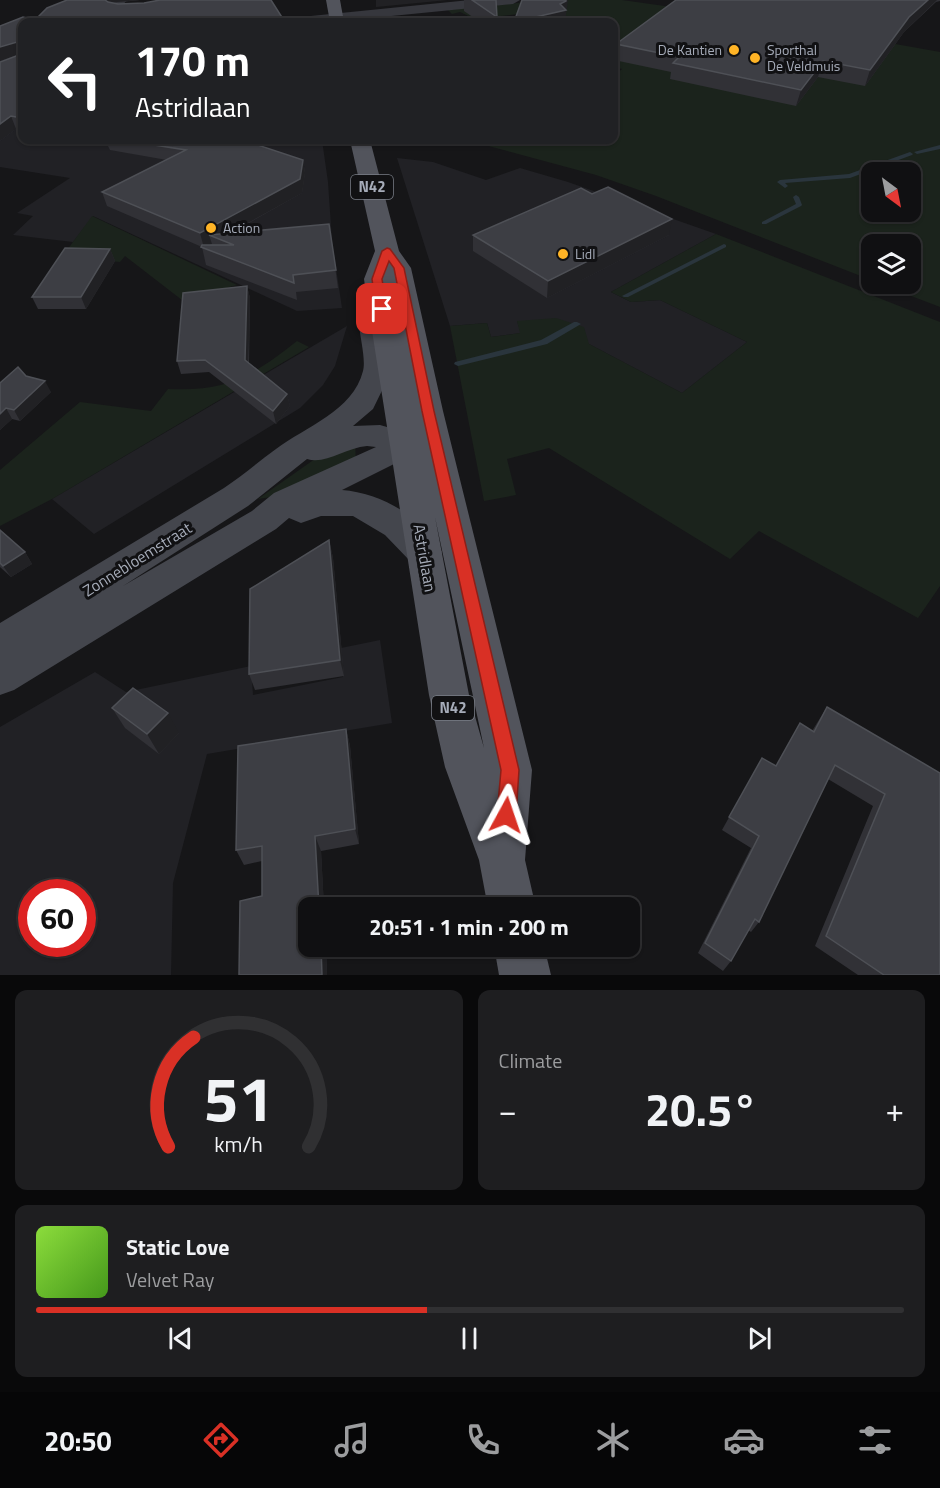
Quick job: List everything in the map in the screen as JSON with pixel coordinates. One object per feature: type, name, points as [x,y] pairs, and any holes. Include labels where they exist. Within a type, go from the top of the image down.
[{"type":"main road","points":[[333,0],[336,18]]},
{"type":"main road","name":"Astridlaan","points":[[361,144],[387,251],[399,268],[432,426],[510,770],[502,860]]},
{"type":"main road","name":"Astridlaan","points":[[387,251],[377,279],[395,451],[424,552],[449,695],[467,767],[502,860],[510,897]]},
{"type":"main road","name":"Zonnebloemstraat","points":[[0,643],[237,497],[287,457],[334,426],[362,402],[378,370],[369,299],[372,291],[378,286]]},
{"type":"main road","points":[[264,520],[286,502],[395,451],[432,426]]},
{"type":"main road","points":[[271,471],[296,463],[329,444],[348,437],[380,436],[395,451],[446,482]]},
{"type":"main road","points":[[264,520],[327,502],[355,503],[395,522],[424,552]]},
{"type":"main road","name":"Zonnebloemstraat","points":[[0,677],[264,520]]},
{"type":"main road","points":[[521,957],[525,975]]},
{"type":"street","points":[[362,18],[513,0]]},
{"type":"street","points":[[105,18],[122,5]]},
{"type":"shaded area","points":[[546,0],[622,0],[757,19],[940,52],[940,307],[906,294],[921,294],[921,234],[861,234],[861,276],[596,175],[481,144],[618,144],[618,72],[622,69],[618,68],[618,18],[557,18],[544,11],[473,18],[460,12],[452,14],[448,10]]},
{"type":"shaded area","points":[[18,107],[18,144],[323,144],[332,241],[342,308],[297,311],[93,216],[73,242],[13,235],[33,216],[17,213],[70,178],[0,167],[0,116]]},
{"type":"shaded area","points":[[397,158],[433,162],[486,180],[520,168],[568,182],[716,234],[611,292],[631,302],[660,300],[747,342],[682,393],[589,344],[517,321],[521,333],[491,337],[487,323],[450,326]]},
{"type":"shaded area","points":[[92,216],[237,285],[182,300],[125,256],[120,262],[62,257]]},
{"type":"shaded area","points":[[716,234],[861,291],[861,294],[869,294],[940,322],[940,586],[918,618],[759,531],[730,559],[549,448],[507,459],[516,495],[484,501],[450,326],[487,323],[491,337],[520,333],[517,321],[556,318],[584,327],[589,344],[682,393],[747,342],[660,300],[631,302],[611,292]]},
{"type":"shaded area","points":[[347,326],[335,366],[323,385],[300,408],[94,534],[52,499]]},
{"type":"shaded area","points":[[297,341],[309,347],[52,499],[0,526],[0,470],[80,402],[151,411],[168,389],[206,388],[238,379],[266,364]]},
{"type":"shaded area","points":[[355,444],[356,461],[278,496],[258,499],[322,454]]},
{"type":"shaded area","points":[[380,640],[392,723],[207,754],[173,883],[171,975],[0,975],[0,727],[95,672],[126,692],[251,666],[253,695],[343,677],[341,648]]},
{"type":"building","points":[[67,0],[105,0],[118,4],[160,0],[271,0],[282,18],[37,18],[47,8]]},
{"type":"building","points":[[472,0],[496,0],[497,17]]},
{"type":"building","points":[[522,0],[566,0],[560,4],[566,10],[531,18],[515,18]]},
{"type":"building","points":[[676,0],[928,0],[909,17],[870,70],[823,61],[801,90],[673,63],[679,57],[618,44]]},
{"type":"building","points":[[18,19],[18,43],[0,47],[0,26]]},
{"type":"building","points":[[18,55],[18,117],[11,116],[0,124],[0,62]]},
{"type":"building","points":[[148,144],[255,144],[303,160],[300,179],[200,233],[102,192],[186,150]]},
{"type":"building","points":[[608,187],[672,219],[548,281],[473,235],[581,188],[592,194]]},
{"type":"building","points":[[329,224],[336,270],[293,275],[294,283],[201,247],[202,245],[234,245],[209,235]]},
{"type":"building","points":[[65,248],[110,249],[81,297],[32,297]]},
{"type":"building","points":[[247,286],[245,360],[287,394],[273,411],[205,360],[177,361],[183,293]]},
{"type":"building","points":[[18,367],[26,376],[45,381],[14,410],[6,408],[0,414],[0,383]]},
{"type":"building","points":[[0,530],[25,552],[3,566],[0,563]]},
{"type":"building","points":[[329,540],[340,660],[249,674],[250,589]]},
{"type":"building","points":[[133,688],[168,713],[147,734],[112,708]]},
{"type":"building","points":[[827,707],[940,773],[940,975],[884,975],[826,936],[885,794],[835,765],[759,922],[755,919],[731,961],[705,943],[759,836],[729,817],[762,758],[776,766],[800,723],[814,732]]},
{"type":"building","points":[[346,729],[355,829],[315,836],[318,897],[298,897],[298,957],[321,957],[322,975],[239,975],[240,901],[262,896],[262,846],[236,850],[238,746]]},
{"type":"waterway","points":[[917,152],[940,147]]},
{"type":"waterway","points":[[785,186],[780,182],[850,176],[910,154]]},
{"type":"waterway","points":[[764,223],[799,205],[796,197]]},
{"type":"waterway","points":[[626,296],[724,246]]},
{"type":"waterway","points":[[458,364],[544,342],[577,324]]},
{"type":"place","name":"De Kantien","points":[[734,50]]},
{"type":"place","name":"Sporthal De Veldmuis","points":[[755,58]]},
{"type":"place","name":"Action","points":[[211,228]]},
{"type":"place","name":"Lidl","points":[[563,254]]},
{"type":"route","points":[[382,309],[377,279],[387,251],[399,268],[428,411],[510,770],[506,815]]}]
